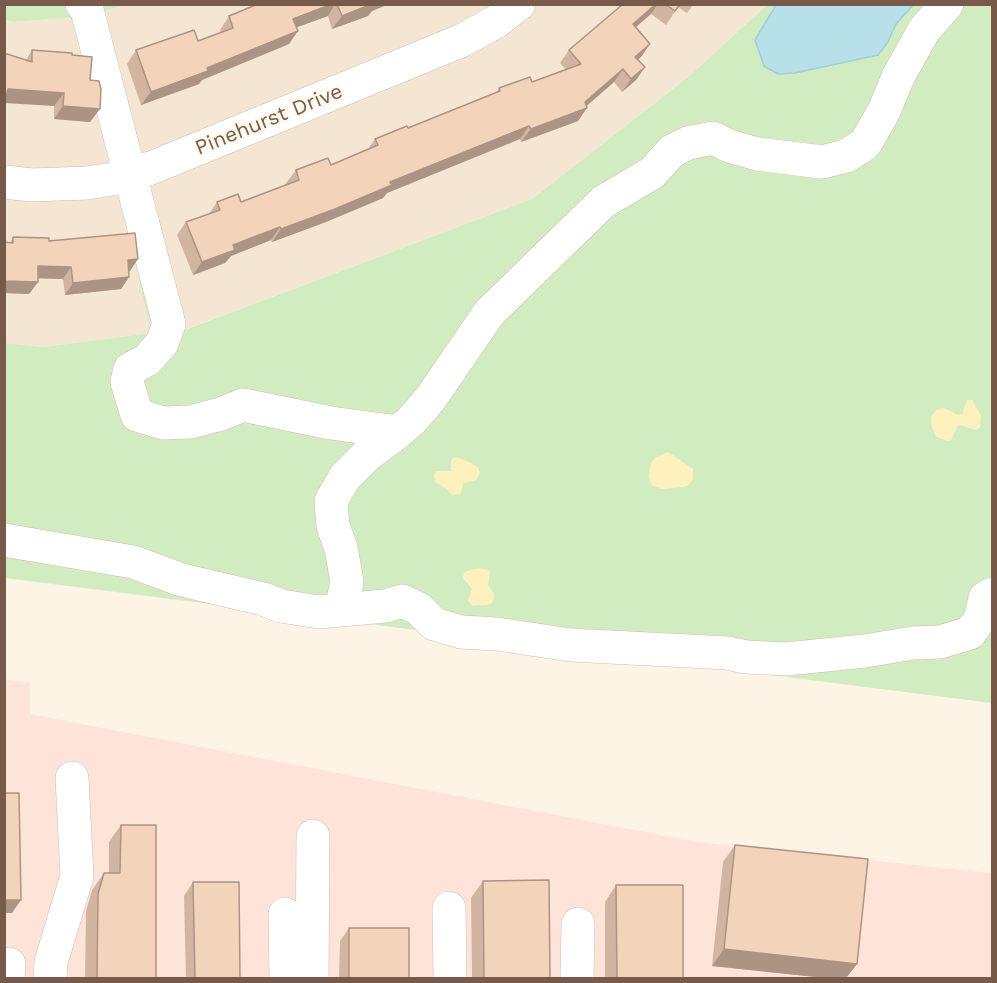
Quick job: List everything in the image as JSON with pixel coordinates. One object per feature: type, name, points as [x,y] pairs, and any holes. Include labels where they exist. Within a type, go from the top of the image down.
[{"type":"street","points":[[82,4],[87,10],[169,324],[162,343],[147,360],[130,369],[127,382],[137,415],[164,423],[190,422],[221,414],[243,405],[331,423],[398,432]]},
{"type":"street","name":"Pinehurst Drive","points":[[4,182],[32,185],[87,183],[131,174],[162,164],[463,40],[496,21],[519,4]]},
{"type":"street","points":[[341,609],[347,582],[341,548],[333,526],[331,501],[345,477],[366,456],[412,420],[431,398],[489,313],[603,202],[652,173],[672,151],[688,142],[713,138],[729,146],[757,154],[822,162],[846,156],[865,144],[924,30],[947,4]]},
{"type":"street","points":[[4,540],[133,562],[222,591],[263,599],[281,606],[319,612],[385,606],[403,601],[419,609],[434,624],[461,632],[497,634],[570,645],[786,658],[940,642],[970,633],[980,619],[985,598],[993,594]]},
{"type":"street","points":[[50,978],[51,962],[77,876],[72,778]]},
{"type":"street","points":[[312,978],[313,836]]},
{"type":"street","points":[[449,908],[450,978]]},
{"type":"street","points":[[285,914],[286,978]]},
{"type":"street","points":[[577,978],[578,924]]},
{"type":"shaded area","points":[[121,4],[767,5],[687,78],[532,199],[181,331],[104,13]]},
{"type":"shaded area","points":[[79,17],[151,333],[44,347],[5,343],[4,20],[13,22]]},
{"type":"shaded area","points":[[5,680],[30,682],[30,714],[697,842],[992,873],[992,978],[5,978]]},
{"type":"green space","points":[[5,5],[121,5],[104,12],[182,331],[532,199],[687,78],[767,5],[992,5],[992,703],[5,578],[5,343],[44,347],[151,333],[79,17],[13,22],[5,20]]},
{"type":"sand","points":[[967,400],[972,400],[981,416],[980,427],[976,430],[960,425],[948,441],[936,437],[931,417],[936,410],[944,408],[958,415],[962,414]]},
{"type":"sand","points":[[668,452],[693,469],[693,479],[689,485],[662,489],[651,485],[649,477],[651,463],[655,458]]},
{"type":"sand","points":[[457,457],[478,467],[480,473],[476,480],[463,483],[461,494],[452,495],[435,482],[434,474],[437,471],[451,471],[451,461]]},
{"type":"sand","points":[[480,568],[490,571],[488,585],[494,598],[492,603],[487,605],[472,606],[468,600],[472,589],[463,578],[464,573]]},
{"type":"water","points":[[776,5],[913,5],[896,24],[888,42],[878,55],[795,73],[778,74],[764,66],[755,40]]},
{"type":"building","points":[[258,4],[332,4],[293,19],[298,31],[207,68],[208,71],[151,92],[136,50],[194,30],[198,41],[233,28],[229,16]]},
{"type":"building","points":[[337,4],[372,4],[342,16]]},
{"type":"building","points":[[623,4],[656,4],[633,24],[650,44],[635,57],[645,67],[631,79],[623,69],[585,102],[587,108],[531,129],[529,126],[390,182],[392,185],[335,209],[233,245],[235,250],[202,262],[186,222],[220,210],[217,202],[238,194],[241,202],[299,180],[296,170],[328,158],[331,165],[378,145],[375,139],[500,91],[499,88],[530,77],[532,82],[581,64],[569,50]]},
{"type":"building","points":[[665,4],[680,4],[675,11]]},
{"type":"building","points":[[32,50],[92,57],[90,80],[99,81],[100,109],[63,106],[64,93],[8,89],[4,102],[4,53],[32,62]]},
{"type":"building","points":[[135,233],[138,259],[128,260],[129,277],[73,283],[71,267],[38,266],[38,282],[4,281],[4,242],[13,243],[13,237],[49,238],[49,241]]},
{"type":"building","points":[[4,793],[19,793],[21,900],[4,900]]},
{"type":"building","points":[[121,825],[156,825],[156,978],[97,978],[98,894],[104,873],[120,873]]},
{"type":"building","points":[[735,845],[868,859],[857,964],[724,949]]},
{"type":"building","points":[[549,880],[550,978],[484,978],[483,881]]},
{"type":"building","points":[[193,882],[239,882],[240,978],[195,978]]},
{"type":"building","points":[[616,885],[683,885],[683,978],[617,978]]},
{"type":"building","points":[[349,928],[409,928],[409,978],[349,978]]}]
